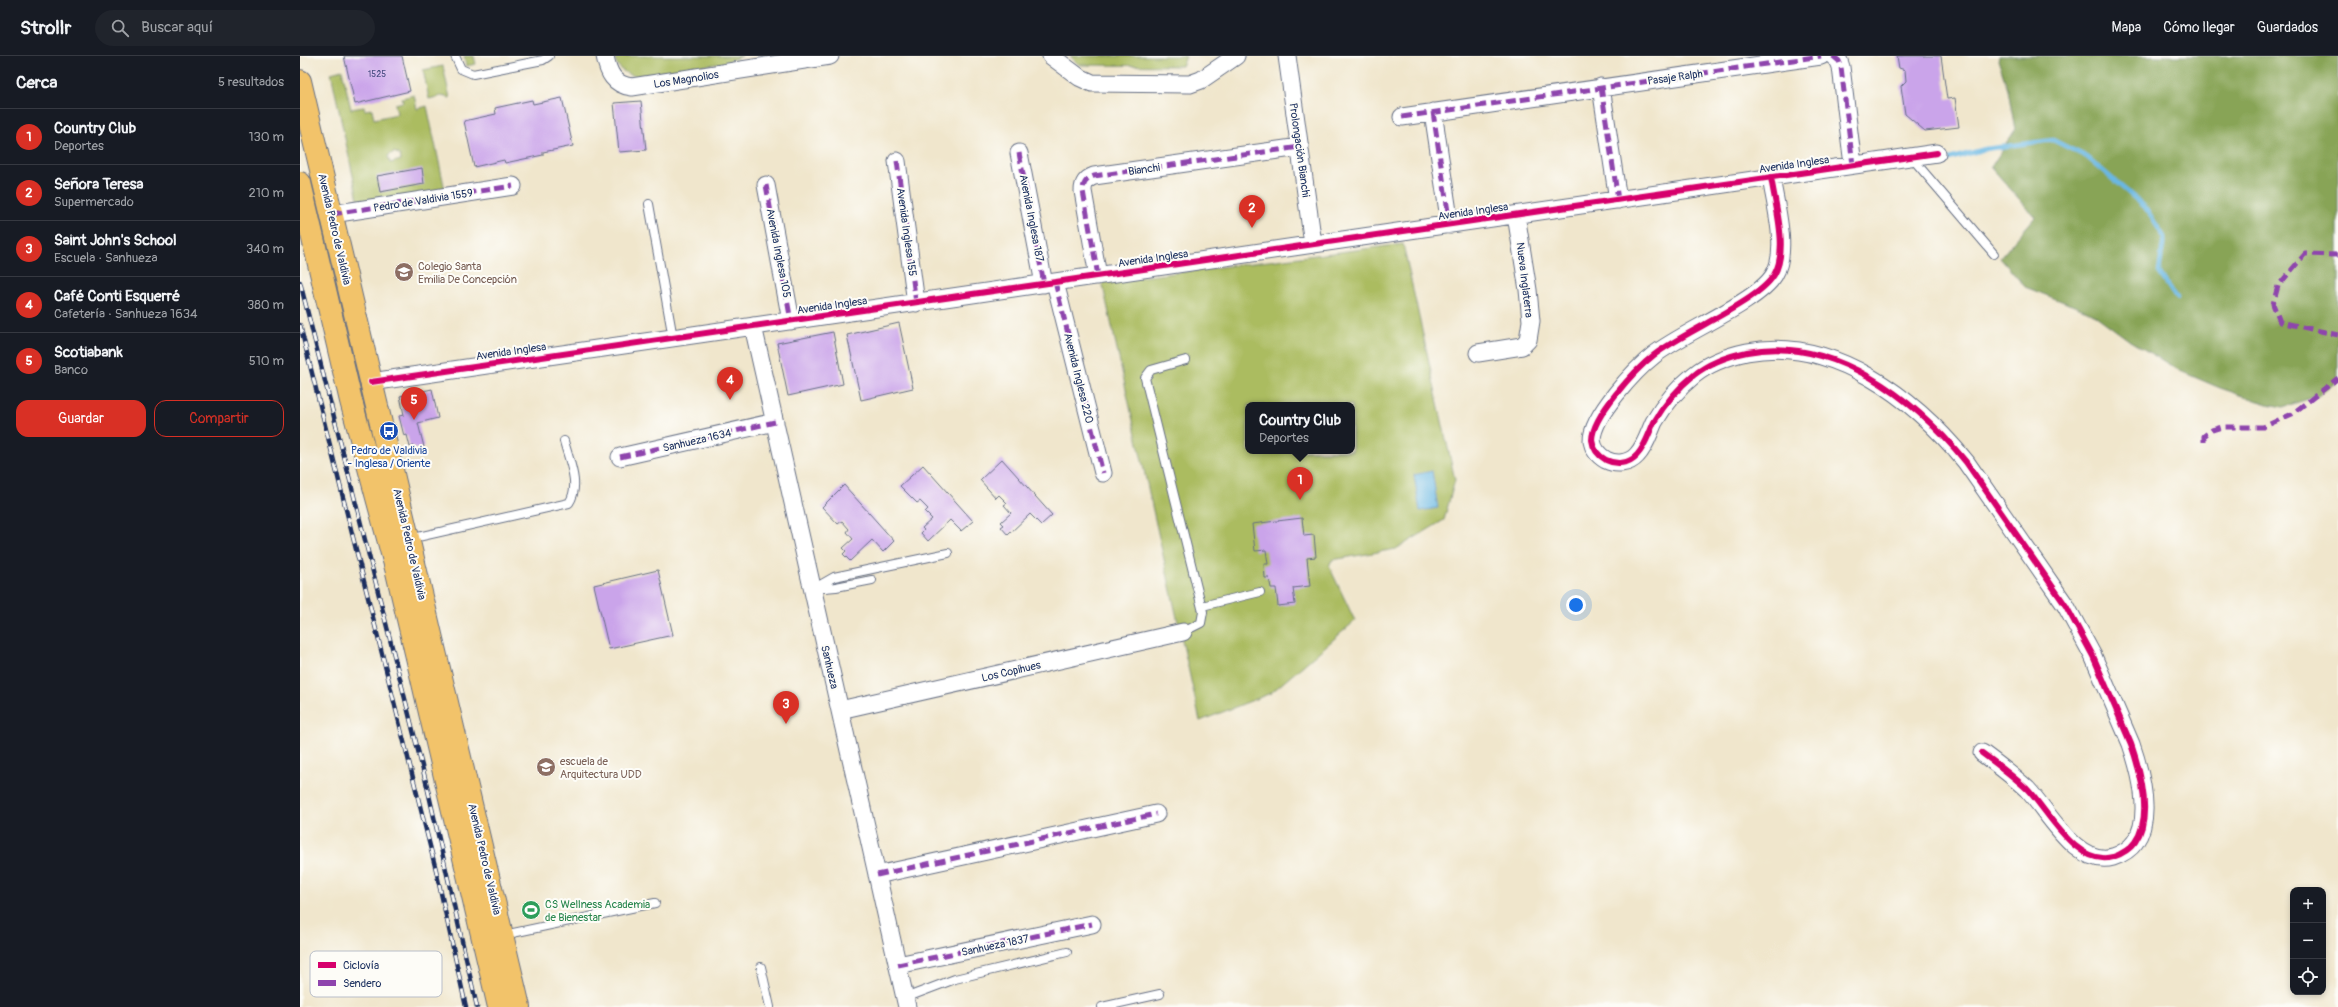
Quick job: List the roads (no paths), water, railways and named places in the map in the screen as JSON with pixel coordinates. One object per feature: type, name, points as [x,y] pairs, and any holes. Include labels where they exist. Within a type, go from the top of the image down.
[{"type":"main road","name":"Avenida Pedro de Valdivia","points":[[300,81],[519,1007]]},
{"type":"main road","name":"Avenida Pedro de Valdivia","points":[[300,183],[351,401],[399,580],[499,1007]]},
{"type":"main road","points":[[342,359],[355,373],[371,382],[351,401]]},
{"type":"street","name":"Los Magnolios","points":[[606,56],[612,77],[621,85],[632,88],[782,59],[830,56]]},
{"type":"street","points":[[1051,56],[1079,77],[1092,83],[1175,84],[1196,82],[1236,56]]},
{"type":"street","name":"Prolongación Bianchi","points":[[1287,56],[1313,244]]},
{"type":"street","name":"Pasaje Ralph","points":[[1402,117],[1821,56]]},
{"type":"street","points":[[1833,56],[1839,61],[1841,67],[1854,165]]},
{"type":"street","points":[[1601,88],[1618,200]]},
{"type":"street","points":[[1433,112],[1450,224]]},
{"type":"street","name":"Bianchi","points":[[1098,276],[1083,191],[1083,186],[1087,179],[1094,176],[1300,147]]},
{"type":"street","name":"Avenida Inglesa 187","points":[[1019,153],[1049,283]]},
{"type":"street","name":"Avenida Inglesa","points":[[371,382],[1771,177],[1912,158],[1937,153]]},
{"type":"street","name":"Avenida Inglesa 155","points":[[897,161],[916,302]]},
{"type":"street","points":[[1771,177],[1781,247],[1780,262],[1774,276],[1755,294],[1666,346],[1645,362],[1634,373],[1599,420],[1593,434],[1594,446],[1598,453],[1610,462],[1617,463],[1631,460],[1641,449],[1662,410],[1693,376],[1707,366],[1722,359],[1755,350],[1790,350],[1826,357],[1877,383],[1918,412],[1950,442],[1966,462],[2066,606],[2080,629],[2137,760],[2143,799],[2143,820],[2138,838],[2126,851],[2113,857],[2096,858],[2088,854],[2069,840],[2026,789],[1982,753]]},
{"type":"street","name":"Avenida Inglesa 105","points":[[766,185],[791,321]]},
{"type":"street","name":"Pedro de Valdivia 1559","points":[[332,214],[513,186]]},
{"type":"street","name":"Nueva Inglaterra","points":[[1478,352],[1522,346],[1530,336],[1528,290],[1516,215]]},
{"type":"street","name":"Avenida Inglesa 220","points":[[1049,283],[1102,473]]},
{"type":"street","name":"Sanhueza","points":[[753,326],[906,1002]]},
{"type":"street","name":"Sanhueza 1634","points":[[620,457],[775,422]]},
{"type":"street","name":"Los Copihues","points":[[840,710],[1183,632]]},
{"type":"street","points":[[877,875],[1156,814]]},
{"type":"street","name":"Sanhueza 1837","points":[[898,965],[1092,924]]},
{"type":"lane","points":[[455,56],[461,69],[473,74],[543,60],[548,56]]},
{"type":"lane","points":[[1912,158],[1994,254]]},
{"type":"lane","points":[[649,204],[673,338]]},
{"type":"lane","points":[[1183,632],[1201,623],[1204,616],[1198,597],[1145,378],[1151,370],[1186,360]]},
{"type":"lane","points":[[408,539],[569,503],[574,495],[575,485],[564,441]]},
{"type":"lane","points":[[813,589],[834,577],[948,553]]},
{"type":"lane","points":[[813,589],[836,587],[872,580]]},
{"type":"lane","points":[[1202,606],[1260,592]]},
{"type":"lane","points":[[503,936],[655,903]]},
{"type":"lane","points":[[906,1002],[955,979],[1067,952]]},
{"type":"lane","points":[[761,967],[770,1007]]},
{"type":"lane","points":[[1102,1007],[1160,994]]},
{"type":"water","points":[[1432,471],[1438,508],[1420,511],[1414,475]]},
{"type":"waterway","points":[[1935,163],[1985,149],[2053,140],[2087,157],[2145,207],[2164,237],[2159,272],[2176,298]]},
{"type":"railway","points":[[300,282],[427,786],[477,1007]]},
{"type":"railway","points":[[300,325],[436,870],[466,1007]]},
{"type":"place","name":"Señora Teresa","points":[[1252,228]]},
{"type":"place","name":"Colegio Santa Emilia De Concepción","points":[[404,272]]},
{"type":"place","name":"Café Conti Esquerré","points":[[730,400]]},
{"type":"place","name":"Scotiabank","points":[[414,420]]},
{"type":"place","name":"Pedro de Valdivia - Inglesa / Oriente","points":[[389,431]]},
{"type":"place","name":"Country Club","points":[[1300,500]]},
{"type":"place","name":"Saint John's School","points":[[786,724]]},
{"type":"place","name":"escuela de Arquitectura UDD","points":[[546,767]]},
{"type":"place","name":"CS Wellness Academia de Bienestar","points":[[531,910]]}]
